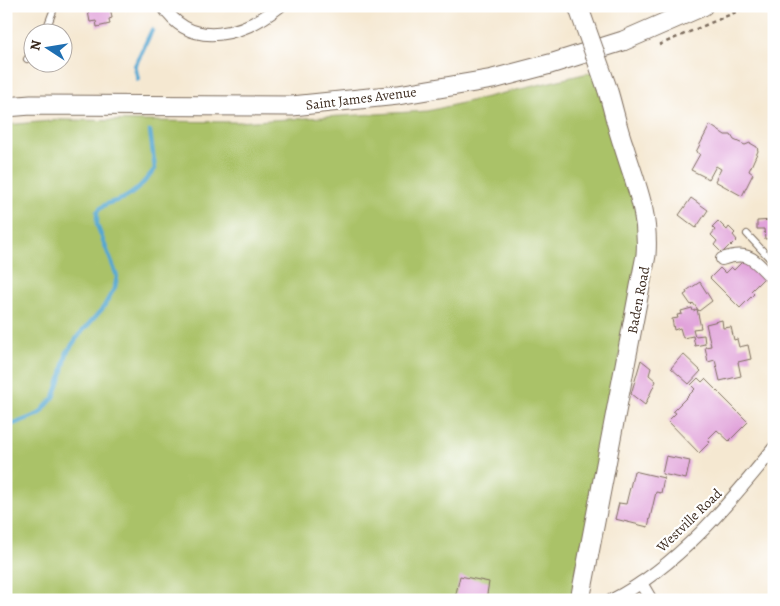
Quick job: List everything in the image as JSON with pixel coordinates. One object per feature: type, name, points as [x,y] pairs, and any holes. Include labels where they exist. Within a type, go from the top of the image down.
[{"type":"main road","name":"Baden Road","points":[[578,6],[608,88],[623,145],[640,194],[646,219],[647,242],[580,600]]},
{"type":"main road","name":"Saint James Avenue","points":[[6,107],[31,105],[292,106],[398,95],[492,79],[550,64],[623,41],[703,6]]},
{"type":"street","points":[[163,6],[170,18],[187,30],[200,34],[241,30],[266,17],[280,6]]},
{"type":"street","points":[[722,260],[742,254],[752,258],[774,280]]},
{"type":"street","name":"Westville Road","points":[[612,600],[641,583],[685,546],[730,501],[774,448]]},
{"type":"street","points":[[641,583],[651,600]]},
{"type":"lane","points":[[48,22],[54,6]]},
{"type":"lane","points":[[747,234],[774,263]]},
{"type":"green space","points":[[601,70],[644,217],[577,600],[6,600],[6,125],[61,120],[237,122],[428,111]]},
{"type":"building","points":[[87,6],[110,6],[112,18],[109,19],[110,24],[97,27],[96,21],[90,22]]},
{"type":"building","points":[[710,125],[725,135],[731,135],[734,140],[745,145],[750,143],[757,147],[758,151],[749,171],[753,174],[742,196],[715,181],[721,169],[716,166],[709,179],[691,170],[700,154],[696,152]]},
{"type":"building","points":[[691,198],[708,210],[696,228],[679,215]]},
{"type":"building","points":[[774,220],[774,238],[765,239],[764,229],[757,229],[757,221]]},
{"type":"building","points":[[718,221],[727,230],[729,227],[735,233],[733,235],[737,240],[722,253],[714,245],[717,241],[711,235],[715,230],[712,227]]},
{"type":"building","points":[[746,258],[765,277],[751,291],[754,294],[740,308],[710,278],[720,268],[725,273],[731,267],[734,270]]},
{"type":"building","points":[[700,282],[712,301],[699,311],[693,303],[691,305],[684,295],[687,293],[686,291]]},
{"type":"building","points":[[692,308],[693,311],[697,309],[701,328],[693,329],[695,336],[704,335],[705,344],[695,346],[693,336],[683,338],[680,328],[674,330],[672,319],[678,318],[677,315],[682,314],[681,311]]},
{"type":"building","points":[[722,320],[723,328],[731,327],[734,340],[737,339],[739,347],[748,345],[751,359],[738,362],[741,376],[720,381],[715,360],[708,362],[705,347],[711,346],[706,324]]},
{"type":"building","points":[[683,354],[701,371],[689,384],[671,368]]},
{"type":"building","points":[[641,360],[651,368],[649,375],[656,381],[645,405],[631,394]]},
{"type":"building","points":[[698,378],[702,382],[705,379],[748,422],[729,441],[717,430],[707,440],[710,442],[699,453],[668,421],[676,413],[673,411],[695,389],[691,385]]},
{"type":"building","points":[[666,456],[690,461],[686,479],[662,474]]},
{"type":"building","points":[[634,471],[664,478],[661,493],[656,492],[648,527],[615,519],[619,503],[626,504]]},
{"type":"building","points":[[460,576],[489,582],[486,600],[455,598]]},
{"type":"waterway","points":[[138,79],[135,66],[152,30]]},
{"type":"waterway","points":[[6,427],[39,414],[54,397],[67,352],[103,308],[115,287],[117,276],[97,225],[97,212],[106,204],[122,199],[132,193],[155,169],[150,131]]}]
